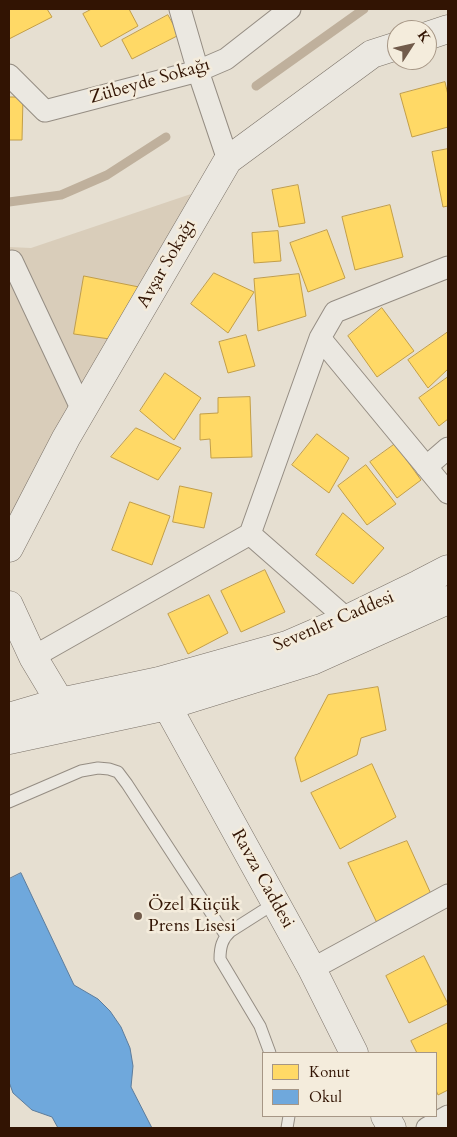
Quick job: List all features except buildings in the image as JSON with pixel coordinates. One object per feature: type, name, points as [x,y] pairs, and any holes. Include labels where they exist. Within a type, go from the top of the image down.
[{"type":"street","points":[[180,9],[198,71],[228,160]]},
{"type":"street","name":"Zübeyde Sokağı","points":[[9,75],[45,111],[198,71],[226,59],[290,9]]},
{"type":"street","name":"Avşar Sokağı","points":[[9,548],[66,438],[228,160],[372,54],[387,49]]},
{"type":"street","points":[[12,261],[82,410]]},
{"type":"street","points":[[33,657],[250,534],[320,338],[336,312],[448,267]]},
{"type":"street","points":[[320,338],[448,493]]},
{"type":"street","points":[[426,467],[448,448]]},
{"type":"street","points":[[250,534],[347,619]]},
{"type":"street","name":"Sevenler Caddesi","points":[[9,740],[163,693],[287,645],[347,619],[448,569]]},
{"type":"street","name":"Sevenler Caddesi","points":[[9,717],[60,702],[163,693],[312,661],[448,600]]},
{"type":"street","points":[[9,605],[33,657],[60,702]]},
{"type":"street","name":"Ravza Caddesi","points":[[163,693],[312,970],[353,1052]]},
{"type":"street","points":[[312,970],[448,895]]},
{"type":"street","points":[[427,1128],[448,1116]]},
{"type":"street","points":[[386,1117],[392,1128]]},
{"type":"lane","points":[[9,802],[81,771],[98,768],[118,772],[226,936]]},
{"type":"lane","points":[[270,1052],[260,1026],[220,959],[220,948],[231,930],[275,903]]},
{"type":"shaded area","points":[[191,194],[32,526],[9,539],[9,247],[31,248]]},
{"type":"waterway","points":[[256,86],[364,9]]},
{"type":"waterway","points":[[9,202],[61,195],[107,175],[166,137]]},
{"type":"place","name":"Özel Küçük Prens Lisesi","points":[[138,916]]}]
